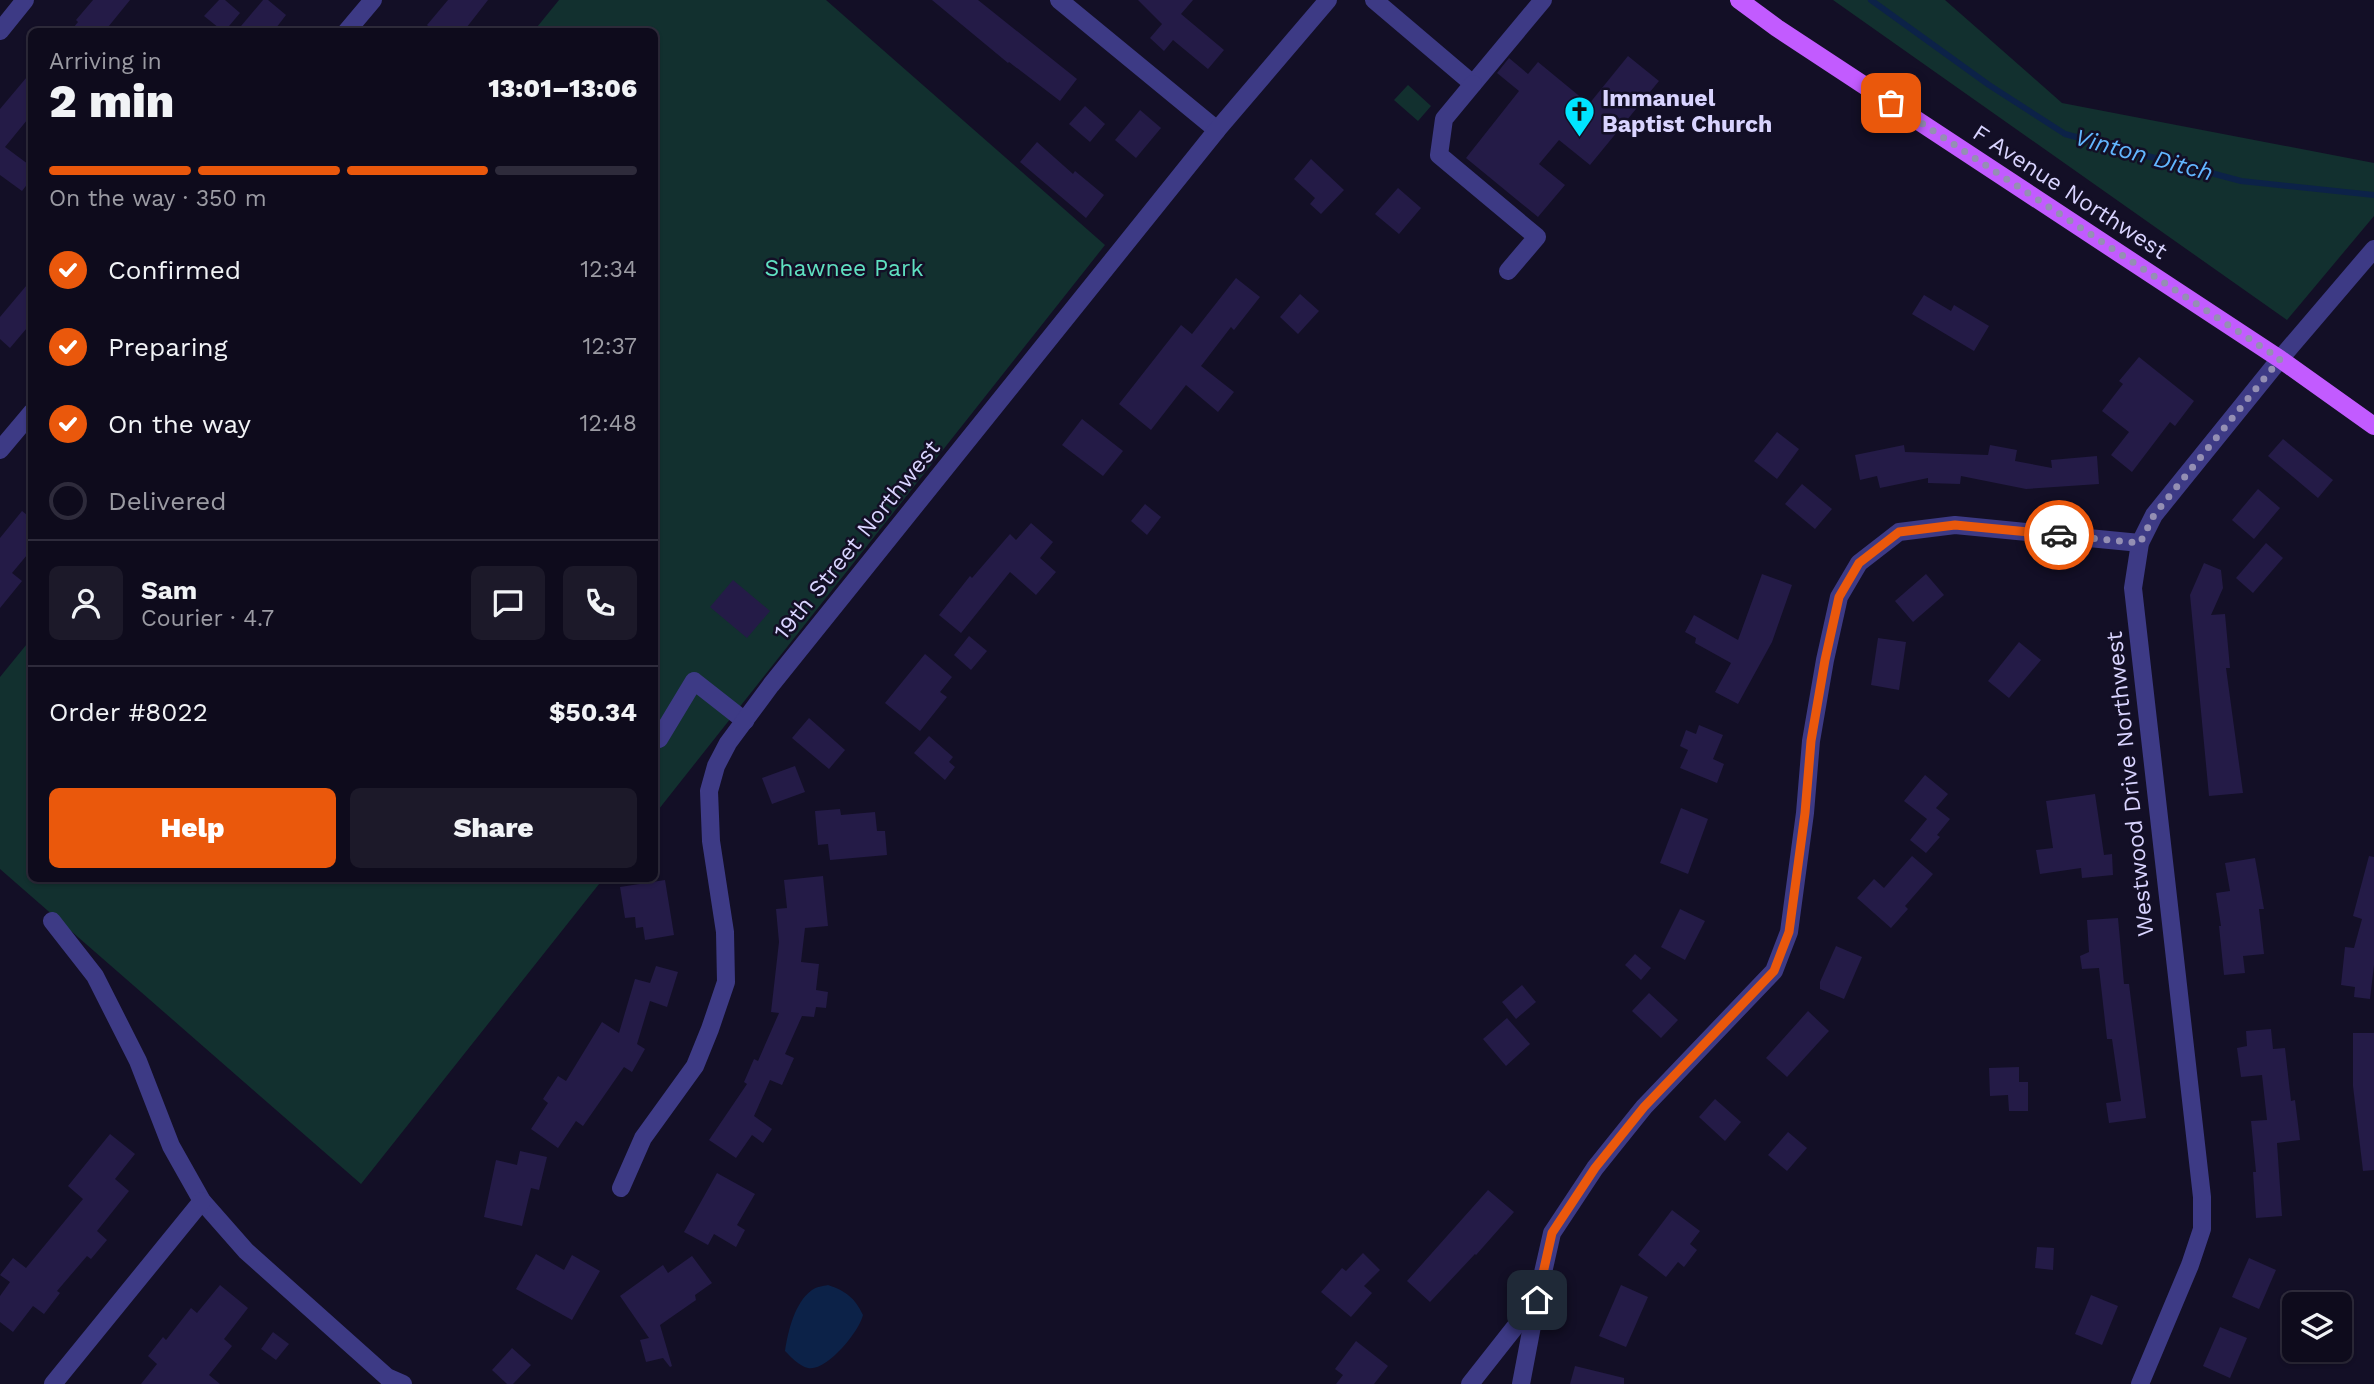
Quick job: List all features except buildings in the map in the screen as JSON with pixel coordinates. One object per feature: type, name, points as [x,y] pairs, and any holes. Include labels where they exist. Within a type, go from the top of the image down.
[{"type":"main road","name":"F Avenue Northwest","points":[[1739,0],[1777,28],[2280,359],[2374,426]]},
{"type":"street","points":[[0,31],[26,0]]},
{"type":"street","points":[[349,28],[373,0]]},
{"type":"street","points":[[1059,0],[1217,130]]},
{"type":"street","name":"19th Street Northwest","points":[[621,1188],[643,1138],[695,1066],[726,982],[724,932],[711,841],[709,791],[716,766],[728,743],[1217,130],[1328,0]]},
{"type":"street","points":[[1374,0],[1395,6],[1472,84]]},
{"type":"street","points":[[1508,271],[1537,237],[1439,155],[1444,119],[1543,0]]},
{"type":"street","name":"Westwood Drive Northwest","points":[[2140,1384],[2190,1265],[2202,1229],[2202,1196],[2133,588],[2140,543],[2154,515],[2280,359],[2374,249]]},
{"type":"street","points":[[0,450],[28,416]]},
{"type":"street","points":[[1521,1384],[1552,1233],[1595,1168],[1644,1107],[1774,971],[1789,932],[1805,813],[1811,741],[1825,660],[1839,597],[1859,563],[1899,532],[1955,525],[2140,543]]},
{"type":"street","points":[[659,738],[694,681],[745,721]]},
{"type":"street","points":[[52,921],[95,976],[138,1061],[171,1146],[202,1201],[246,1251],[387,1377],[403,1384]]},
{"type":"street","points":[[53,1384],[202,1201]]},
{"type":"street","points":[[1470,1384],[1537,1300]]},
{"type":"green space","name":"Shawnee Park","points":[[559,0],[826,0],[1105,245],[658,810],[658,28],[536,28]]},
{"type":"green space","points":[[1833,0],[1945,0],[2062,103],[2374,163],[2374,216],[2287,320]]},
{"type":"green space","points":[[1408,85],[1431,106],[1418,121],[1394,100]]},
{"type":"green space","points":[[28,643],[28,882],[601,882],[361,1184],[0,869],[0,677]]},
{"type":"water","points":[[828,1285],[849,1296],[863,1315],[841,1349],[824,1364],[808,1368],[785,1351],[788,1335],[797,1309],[806,1295],[815,1288]]},
{"type":"waterway","name":"Vinton Ditch","points":[[1871,0],[1989,85],[2065,134],[2241,181],[2374,195]]},
{"type":"way so far","points":[[1891,103],[2280,359],[2154,515],[2140,543],[2059,535]]},
{"type":"place","name":"Immanuel Baptist Church","points":[[1579,138]]},
{"type":"route","points":[[1537,1300],[1552,1233],[1595,1168],[1644,1107],[1774,971],[1789,932],[1805,813],[1811,741],[1825,660],[1839,597],[1859,563],[1899,532],[1955,525],[2059,535]]}]
